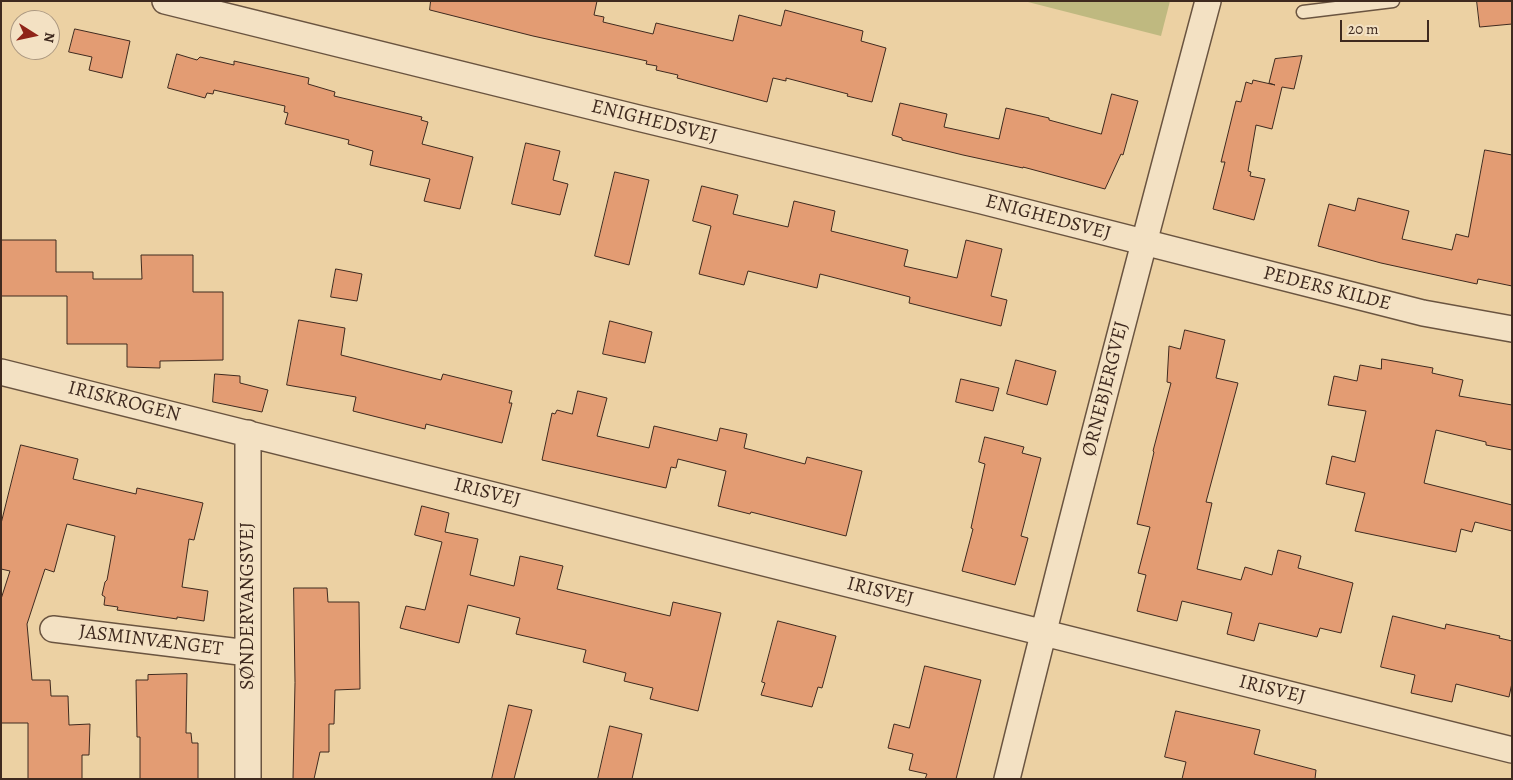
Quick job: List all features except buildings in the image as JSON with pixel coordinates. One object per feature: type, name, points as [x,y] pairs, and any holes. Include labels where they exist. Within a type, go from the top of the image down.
[{"type":"street","name":"ENIGHEDSVEJ","points":[[165,1],[982,201],[1144,243]]},
{"type":"street","name":"ØRNEBJERGVEJ","points":[[1007,779],[1043,633],[1208,1]]},
{"type":"street","name":"PEDERS KILDE","points":[[1144,243],[1423,313],[1512,329]]},
{"type":"street","name":"IRISKROGEN","points":[[1,372],[248,433]]},
{"type":"street","name":"IRISVEJ","points":[[248,433],[1512,750]]},
{"type":"street","name":"SØNDERVANGSVEJ","points":[[248,433],[248,779]]},
{"type":"street","name":"JASMINVÆNGET","points":[[53,629],[248,653]]},
{"type":"lane","points":[[1303,12],[1393,1]]},
{"type":"shaded area","points":[[1024,1],[1170,1],[1161,36]]}]
